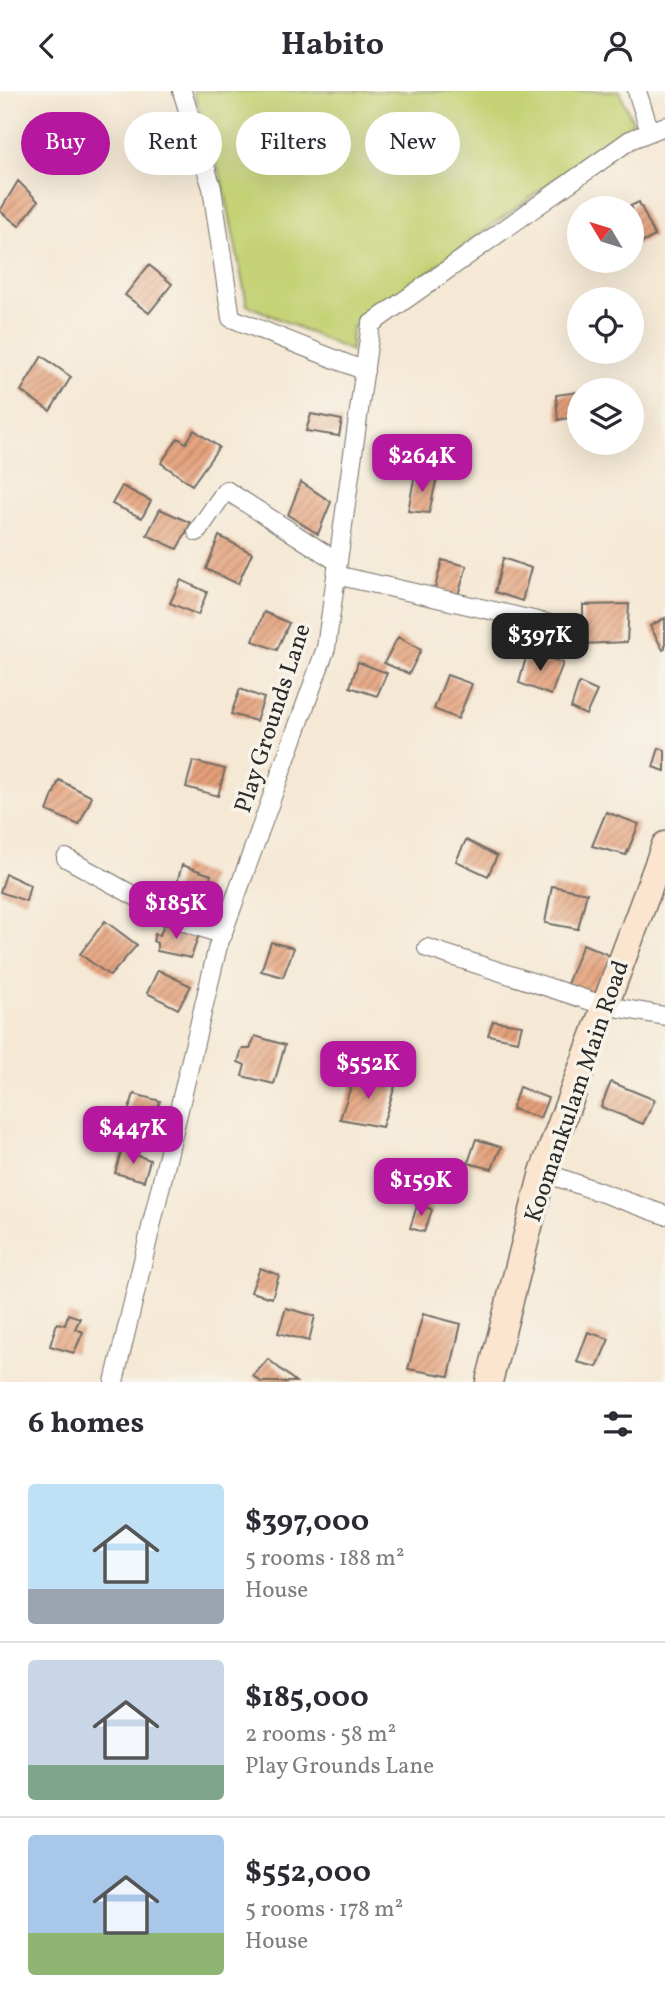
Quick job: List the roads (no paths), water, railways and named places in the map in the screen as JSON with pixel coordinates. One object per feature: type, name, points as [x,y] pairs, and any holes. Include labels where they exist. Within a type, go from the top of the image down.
[{"type":"street","points":[[182,91],[212,188],[232,318],[365,371]]},
{"type":"street","points":[[637,91],[657,129]]},
{"type":"street","name":"Play Grounds Lane","points":[[114,1382],[223,935],[326,648],[371,324],[630,140],[657,129]]},
{"type":"street","points":[[197,532],[226,490],[337,569],[568,628]]},
{"type":"street","name":"Koomankulam Main Road","points":[[489,1382],[544,1172],[603,1005],[665,845]]},
{"type":"street","points":[[66,858],[176,919],[223,935]]},
{"type":"street","points":[[427,948],[603,1005],[665,1016]]},
{"type":"street","points":[[544,1172],[665,1215]]}]
